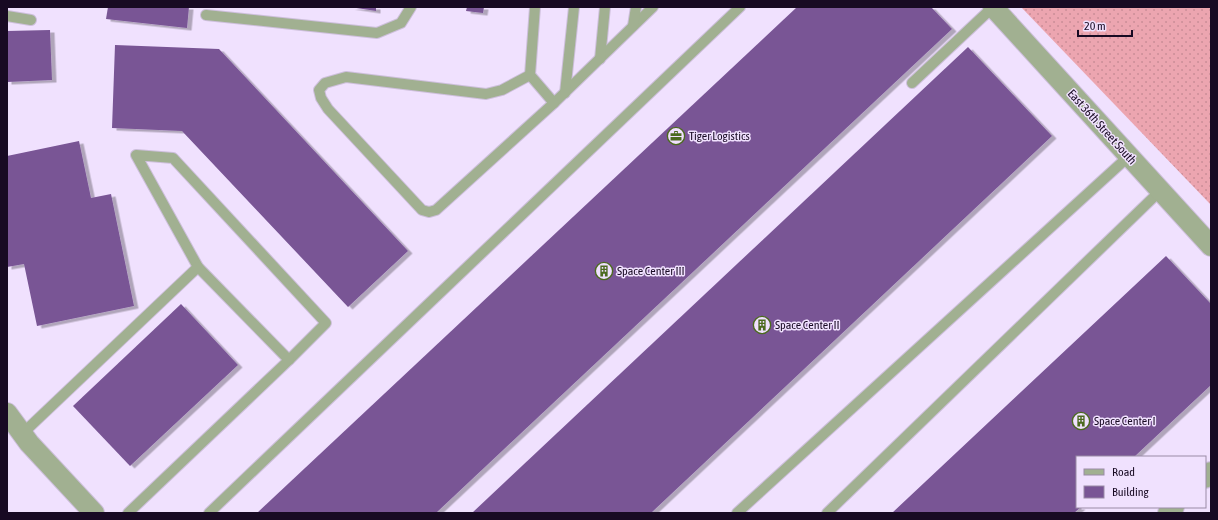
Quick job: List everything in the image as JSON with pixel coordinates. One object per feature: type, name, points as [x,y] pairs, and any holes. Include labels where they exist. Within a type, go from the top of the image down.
[{"type":"street","name":"East 36th Street South","points":[[993,7],[1211,246]]},
{"type":"street","points":[[7,413],[22,434],[94,513]]},
{"type":"lane","points":[[206,15],[377,33],[401,23],[411,7]]},
{"type":"lane","points":[[535,7],[530,75],[554,103]]},
{"type":"lane","points":[[565,93],[574,7]]},
{"type":"lane","points":[[600,59],[605,7]]},
{"type":"lane","points":[[634,26],[636,7]]},
{"type":"lane","points":[[530,75],[502,90],[486,94],[394,81],[346,77],[325,83],[319,90],[321,98],[328,109],[422,210],[429,212],[436,210],[565,93],[653,7]]},
{"type":"lane","points":[[209,513],[740,7]]},
{"type":"lane","points":[[912,83],[993,7]]},
{"type":"lane","points":[[7,16],[31,20]]},
{"type":"lane","points":[[128,513],[289,360],[326,323],[173,158],[136,155],[198,267],[289,360]]},
{"type":"lane","points":[[737,513],[1129,156]]},
{"type":"lane","points":[[827,513],[1160,191]]},
{"type":"lane","points":[[22,434],[198,267]]},
{"type":"shaded area","points":[[1021,7],[1211,7],[1211,205]]},
{"type":"building","points":[[108,7],[189,7],[187,28],[106,19]]},
{"type":"building","points":[[350,7],[376,7],[376,11]]},
{"type":"building","points":[[467,7],[484,7],[483,13],[466,11]]},
{"type":"building","name":"Space Center III","points":[[797,7],[931,7],[952,29],[436,513],[257,513]]},
{"type":"building","points":[[50,30],[52,80],[7,82],[7,31]]},
{"type":"building","points":[[115,45],[219,49],[408,251],[348,307],[182,131],[112,128]]},
{"type":"building","name":"Space Center II","points":[[968,47],[1052,136],[651,513],[472,513]]},
{"type":"building","points":[[79,141],[91,198],[111,194],[134,306],[37,326],[24,264],[7,267],[7,156]]},
{"type":"building","name":"Space Center I","points":[[1166,256],[1211,304],[1211,385],[1135,456],[1076,456],[1076,508],[1080,508],[1074,513],[892,513]]},
{"type":"building","points":[[181,304],[238,365],[130,466],[73,406]]},
{"type":"place","name":"Tiger Logistics","points":[[676,136]]},
{"type":"place","name":"Space Center III","points":[[604,271]]},
{"type":"place","name":"Space Center II","points":[[762,325]]},
{"type":"place","name":"Space Center I","points":[[1081,421]]}]
